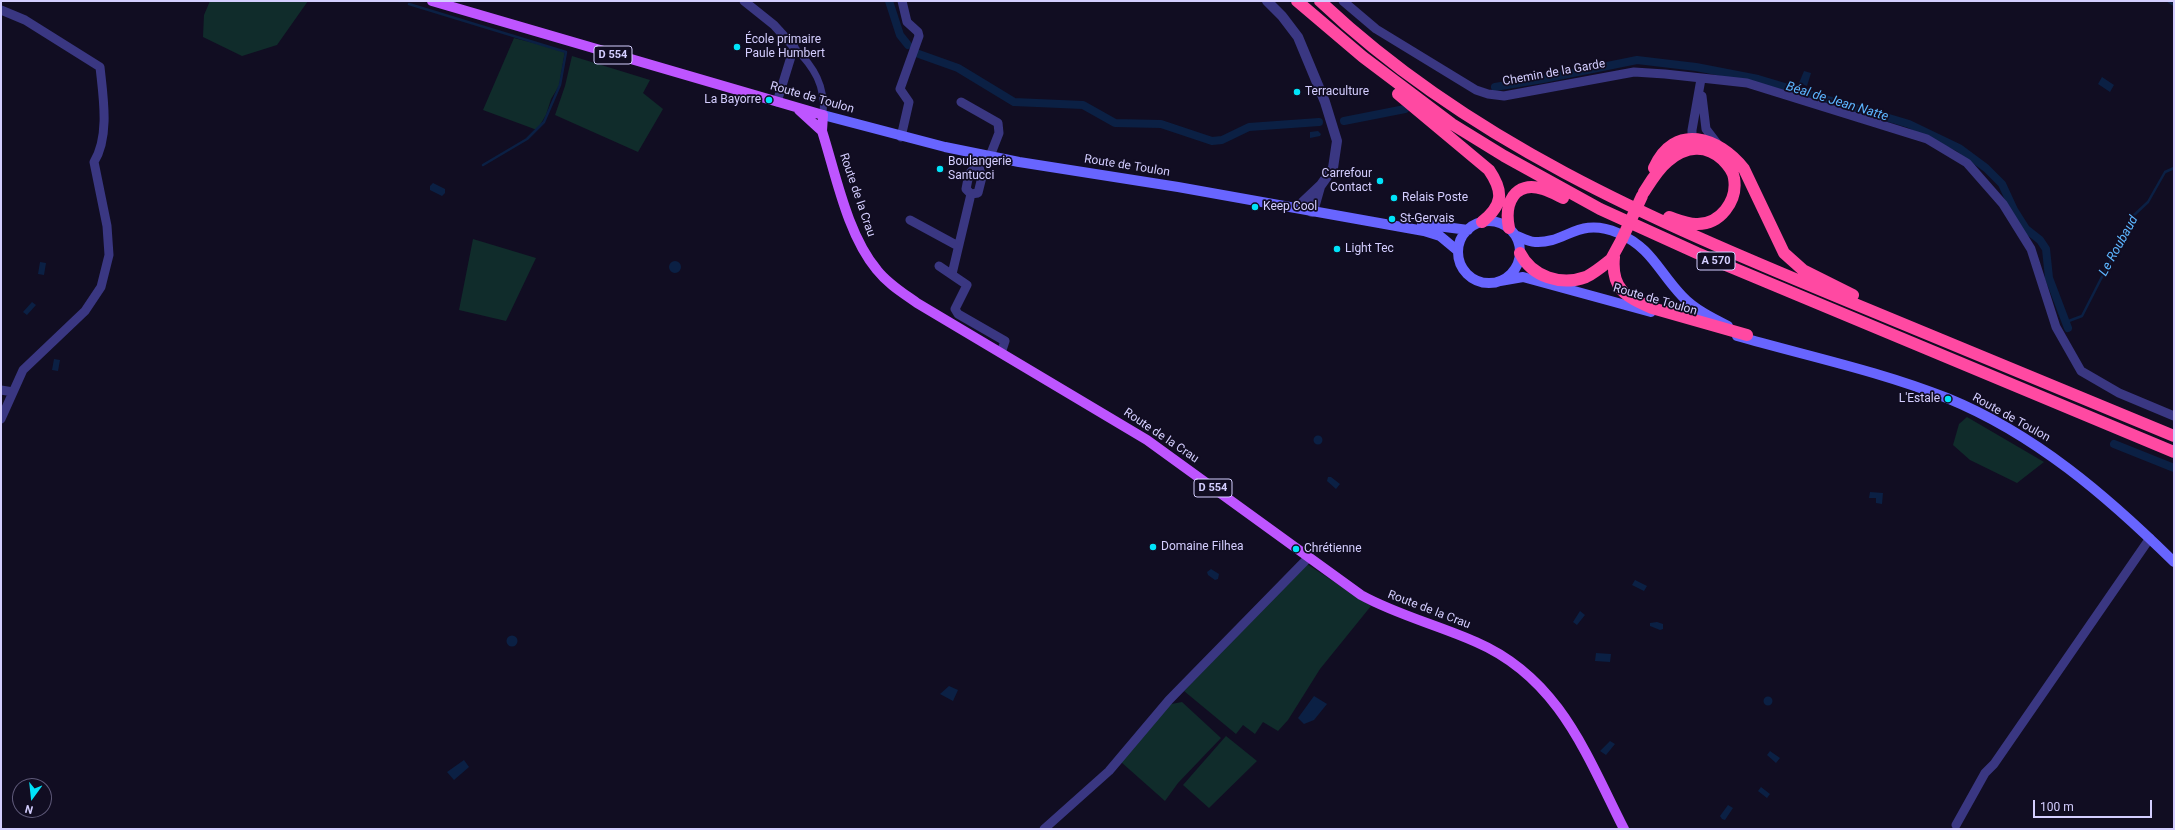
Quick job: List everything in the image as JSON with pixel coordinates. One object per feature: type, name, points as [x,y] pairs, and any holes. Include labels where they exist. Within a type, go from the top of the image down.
[{"type":"highway","name":"A 570","points":[[1320,1],[1362,39],[1469,118],[1525,152],[1630,207],[1754,262],[2174,436]]},
{"type":"highway","name":"A 570","points":[[1300,3],[1363,57],[1416,98],[1465,132],[1554,185],[1614,216],[1697,253],[2174,452]]},
{"type":"highway","points":[[1300,3],[1340,45],[1489,170],[1497,183],[1499,198],[1493,213],[1482,222]]},
{"type":"highway","points":[[1362,39],[1487,122],[1553,161],[1654,211],[1676,220],[1697,224],[1712,220],[1725,212],[1733,197],[1734,187],[1734,178],[1725,162],[1710,151],[1699,139]]},
{"type":"highway","points":[[1643,194],[1667,162],[1699,139]]},
{"type":"highway","points":[[1555,284],[1566,285],[1589,280],[1603,272],[1614,257],[1658,160],[1677,143],[1699,139],[1719,146],[1735,158],[1744,169],[1752,183],[1770,227],[1784,254],[1803,270],[1962,343],[2027,375]]},
{"type":"highway","points":[[1512,232],[1506,215],[1511,199],[1524,189],[1542,189],[1672,250],[1763,288],[2038,402],[2078,412]]},
{"type":"highway","points":[[1520,253],[1529,268],[1536,273],[1565,280],[1586,277],[1614,257]]},
{"type":"highway","points":[[1614,257],[1613,277],[1618,286],[1637,302],[1652,308],[1747,335]]},
{"type":"main road","name":"Route de Toulon","points":[[432,1],[796,108],[983,158],[1448,229],[1468,230]]},
{"type":"main road","points":[[796,108],[822,131]]},
{"type":"main road","name":"Route de la Crau","points":[[823,115],[822,131],[858,241],[877,270],[892,286],[917,303],[1147,440],[1349,588],[1380,606],[1476,642],[1504,657],[1526,673],[1546,692],[1570,725],[1624,829]]},
{"type":"main road","name":"Route de Toulon","points":[[1193,190],[1285,207],[1309,208],[1424,231],[1440,236],[1458,251]]},
{"type":"main road","points":[[1482,222],[1496,222],[1512,232],[1520,253],[1514,270],[1500,280],[1485,282],[1471,277],[1464,270],[1460,261],[1458,251],[1463,236],[1468,230],[1482,222]]},
{"type":"main road","name":"Route de Toulon","points":[[1512,232],[1528,241],[1541,242],[1582,228],[1599,227],[1617,233],[1644,248],[1688,302],[1714,319],[1747,335],[1803,354]]},
{"type":"main road","name":"Route de Toulon","points":[[1500,280],[1523,277],[1555,284],[1907,384],[1948,399],[1983,415],[2021,436],[2057,460],[2118,508],[2174,562]]},
{"type":"street","points":[[744,1],[774,25],[804,57],[818,78],[823,92],[823,115]]},
{"type":"street","points":[[901,137],[909,102],[900,89],[911,54],[919,36],[918,32],[907,22],[902,1]]},
{"type":"street","points":[[1267,1],[1282,16],[1298,37],[1328,110],[1337,141],[1333,168],[1321,185],[1309,208]]},
{"type":"street","name":"Chemin de la Garde","points":[[1343,1],[1376,29],[1476,90],[1488,94],[1504,96],[1634,72],[1747,83],[1807,100],[1927,139],[1967,163],[2003,204],[2031,249],[2056,327],[2081,371],[2119,394],[2174,416]]},
{"type":"street","points":[[1,10],[25,20],[100,66],[103,103],[102,138],[98,156],[94,162],[107,226],[109,255],[101,287],[85,311],[23,370],[1,419]]},
{"type":"street","points":[[777,102],[794,47]]},
{"type":"street","points":[[1699,139],[1701,79]]},
{"type":"street","points":[[1699,139],[1701,79]]},
{"type":"street","points":[[961,102],[998,123],[999,132],[983,158],[969,174],[966,189],[971,194]]},
{"type":"street","points":[[971,194],[978,193],[982,177],[983,158]]},
{"type":"street","points":[[952,274],[971,194]]},
{"type":"street","points":[[910,220],[958,246]]},
{"type":"street","points":[[938,266],[967,285],[955,309],[958,314],[1005,341],[1001,353]]},
{"type":"street","points":[[1,390],[13,392]]},
{"type":"street","points":[[1956,825],[1985,773],[1994,764],[2150,538]]},
{"type":"street","points":[[1044,829],[1109,771],[1169,700],[1308,558]]},
{"type":"green space","points":[[210,1],[308,1],[277,45],[242,56],[203,37],[204,15]]},
{"type":"green space","points":[[514,38],[565,51],[559,86],[551,99],[546,115],[537,130],[483,110]]},
{"type":"green space","points":[[572,56],[650,80],[643,93],[663,109],[638,152],[555,115],[565,86]]},
{"type":"green space","points":[[473,239],[536,258],[506,321],[459,310]]},
{"type":"green space","points":[[1967,417],[2044,462],[2017,483],[1970,460],[1953,445],[1959,424]]},
{"type":"green space","points":[[1307,564],[1371,606],[1320,669],[1288,720],[1278,731],[1263,722],[1255,734],[1243,725],[1236,734],[1184,691]]},
{"type":"green space","points":[[1182,702],[1221,738],[1178,783],[1165,801],[1121,762],[1166,705]]},
{"type":"green space","points":[[1226,736],[1257,761],[1209,808],[1183,785]]},
{"type":"water","points":[[1804,71],[1811,73],[1807,86],[1799,83]]},
{"type":"water","points":[[2102,77],[2114,85],[2110,92],[2098,84]]},
{"type":"water","points":[[1318,131],[1321,134],[1320,136],[1310,138],[1310,132]]},
{"type":"water","points":[[433,183],[445,189],[445,193],[442,196],[430,190],[430,186]]},
{"type":"water","points":[[675,261],[679,263],[681,267],[679,271],[675,273],[671,271],[669,267],[671,263]]},
{"type":"water","points":[[40,262],[46,263],[44,275],[38,274]]},
{"type":"water","points":[[32,302],[36,305],[27,315],[23,312]]},
{"type":"water","points":[[54,359],[60,360],[58,371],[52,370]]},
{"type":"water","points":[[1316,436],[1320,436],[1322,440],[1320,444],[1316,444],[1314,442],[1314,438]]},
{"type":"water","points":[[1328,477],[1331,477],[1340,484],[1336,489],[1327,481]]},
{"type":"water","points":[[1870,492],[1883,493],[1882,504],[1876,503],[1876,498],[1869,498]]},
{"type":"water","points":[[1211,569],[1219,574],[1218,579],[1215,580],[1208,575],[1207,572]]},
{"type":"water","points":[[1635,580],[1647,586],[1644,591],[1632,585]]},
{"type":"water","points":[[1580,611],[1585,615],[1577,625],[1573,622]]},
{"type":"water","points":[[1657,622],[1663,624],[1663,629],[1660,630],[1650,626],[1650,623]]},
{"type":"water","points":[[512,635],[516,637],[518,641],[516,645],[512,647],[508,645],[506,641],[508,637]]},
{"type":"water","points":[[1596,653],[1611,654],[1610,662],[1595,661]]},
{"type":"water","points":[[949,686],[958,690],[953,701],[940,694]]},
{"type":"water","points":[[1314,696],[1327,704],[1314,720],[1304,724],[1298,718]]},
{"type":"water","points":[[1768,696],[1773,701],[1768,706],[1763,701]]},
{"type":"water","points":[[1610,741],[1615,744],[1606,755],[1600,751]]},
{"type":"water","points":[[1770,751],[1780,758],[1776,763],[1767,755]]},
{"type":"water","points":[[464,760],[469,767],[454,780],[447,772]]},
{"type":"water","points":[[1761,787],[1770,794],[1767,798],[1758,791]]},
{"type":"water","points":[[1728,805],[1733,808],[1725,820],[1720,816]]},
{"type":"waterway","name":"Béal de Jean Natte","points":[[889,1],[900,35],[908,45]]},
{"type":"waterway","name":"Le Roubaud","points":[[2168,1],[2174,5]]},
{"type":"waterway","points":[[409,4],[566,52],[560,85],[544,122],[527,139],[483,165]]},
{"type":"waterway","name":"Béal de Jean Natte","points":[[916,53],[958,68],[1014,102],[1083,105],[1115,123],[1161,124],[1212,141],[1222,140],[1249,127],[1319,122]]},
{"type":"waterway","name":"Béal de Jean Natte","points":[[1495,87],[1637,60],[1696,67],[1758,79],[1909,124],[1959,148],[1986,168],[2002,184],[2014,210],[2026,229],[2040,240],[2046,249],[2049,278],[2068,328]]},
{"type":"waterway","name":"Béal de Jean Natte","points":[[1344,121],[1405,109]]},
{"type":"waterway","name":"Le Roubaud","points":[[2066,322],[2082,316],[2133,216],[2148,202],[2165,172],[2174,168]]},
{"type":"waterway","name":"Béal de Jean Natte","points":[[2114,444],[2174,468]]},
{"type":"place","name":"École primaire Paule Humbert","points":[[737,47]]},
{"type":"place","name":"Terraculture","points":[[1297,92]]},
{"type":"place","name":"La Bayorre","points":[[769,100]]},
{"type":"place","name":"Boulangerie Santucci","points":[[940,169]]},
{"type":"place","name":"Carrefour Contact","points":[[1380,181]]},
{"type":"place","name":"Relais Poste","points":[[1394,198]]},
{"type":"place","name":"Keep Cool","points":[[1255,207]]},
{"type":"place","name":"St-Gervais","points":[[1392,219]]},
{"type":"place","name":"Light Tec","points":[[1337,249]]},
{"type":"place","name":"L'Estale","points":[[1948,399]]},
{"type":"place","name":"Domaine Filhea","points":[[1153,547]]},
{"type":"place","name":"Chrétienne","points":[[1296,549]]}]
